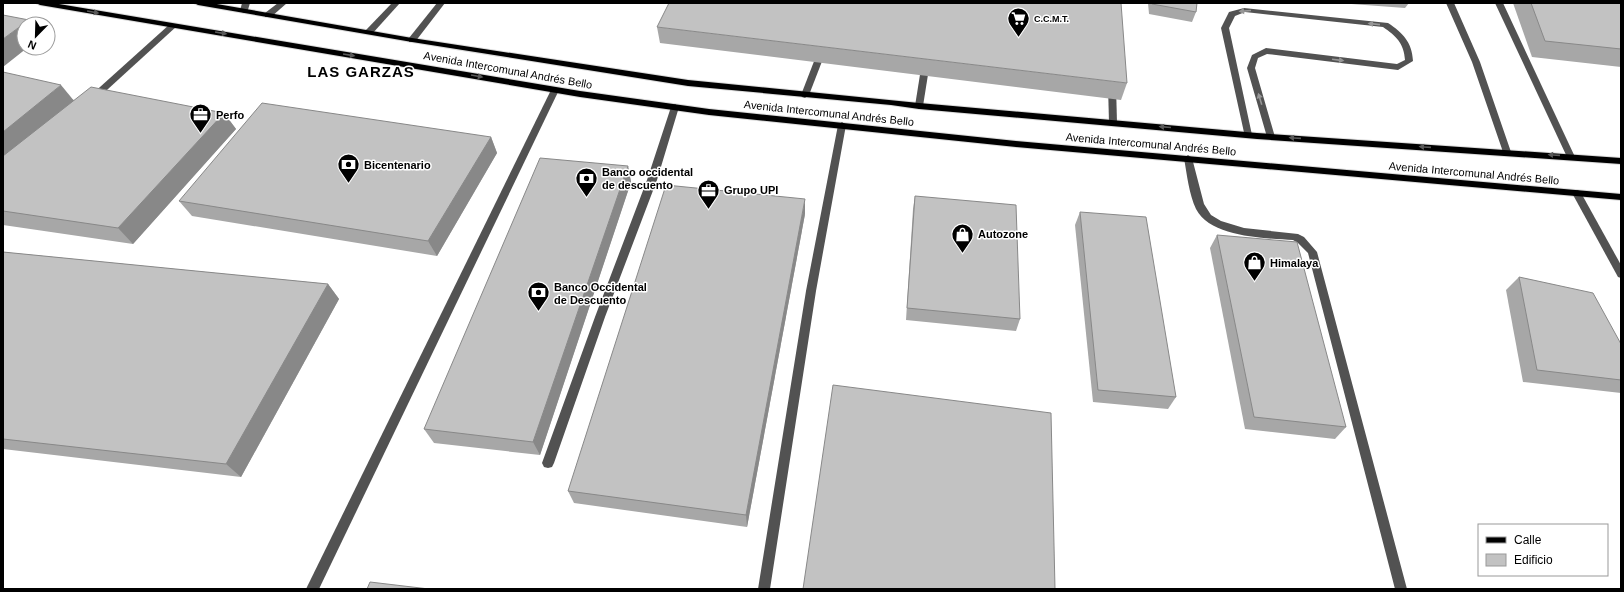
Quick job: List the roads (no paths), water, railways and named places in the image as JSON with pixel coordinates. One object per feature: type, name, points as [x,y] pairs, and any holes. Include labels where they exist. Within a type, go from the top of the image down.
[{"type":"main road","name":"Avenida Intercomunal Andrés Bello","points":[[40,3],[555,90],[675,107],[1016,144],[1621,197]]},
{"type":"main road","name":"Avenida Intercomunal Andrés Bello","points":[[198,3],[245,7],[268,15],[412,40],[688,83],[891,102],[919,106],[1271,137],[1621,161]]},
{"type":"lane","points":[[268,15],[283,3]]},
{"type":"lane","points":[[369,32],[396,3]]},
{"type":"lane","points":[[412,40],[441,3]]},
{"type":"lane","points":[[1450,3],[1476,62],[1507,152]]},
{"type":"lane","points":[[1499,3],[1571,157]]},
{"type":"lane","points":[[1248,135],[1226,28],[1232,14],[1244,10],[1385,25],[1400,36],[1409,50],[1409,61],[1398,67],[1266,51],[1255,56],[1251,68],[1271,137]]},
{"type":"lane","points":[[83,106],[173,26]]},
{"type":"lane","points":[[805,95],[824,46],[817,45]]},
{"type":"lane","points":[[919,106],[927,55]]},
{"type":"lane","points":[[1112,76],[1113,123]]},
{"type":"lane","points":[[312,589],[555,90]]},
{"type":"lane","points":[[548,463],[600,317],[652,180],[675,107]]},
{"type":"lane","points":[[764,589],[811,291],[842,125]]},
{"type":"lane","points":[[1188,158],[1202,210],[1215,223],[1234,229],[1295,237],[1301,240],[1312,252],[1401,589]]},
{"type":"lane","points":[[1577,193],[1620,270]]},
{"type":"place","name":"C.C.M.T.","points":[[1019,38]]},
{"type":"place","name":"Perfo","points":[[200,134]]},
{"type":"place","name":"Bicentenario","points":[[348,184]]},
{"type":"place","name":"Banco occidental de descuento","points":[[587,198]]},
{"type":"place","name":"Grupo UPI","points":[[709,210]]},
{"type":"place","name":"Autozone","points":[[962,254]]},
{"type":"place","name":"Himalaya","points":[[1255,282]]},
{"type":"place","name":"Banco Occidental de Descuento","points":[[538,312]]},
{"type":"district","name":"LAS GARZAS","points":[[361,72]]}]
